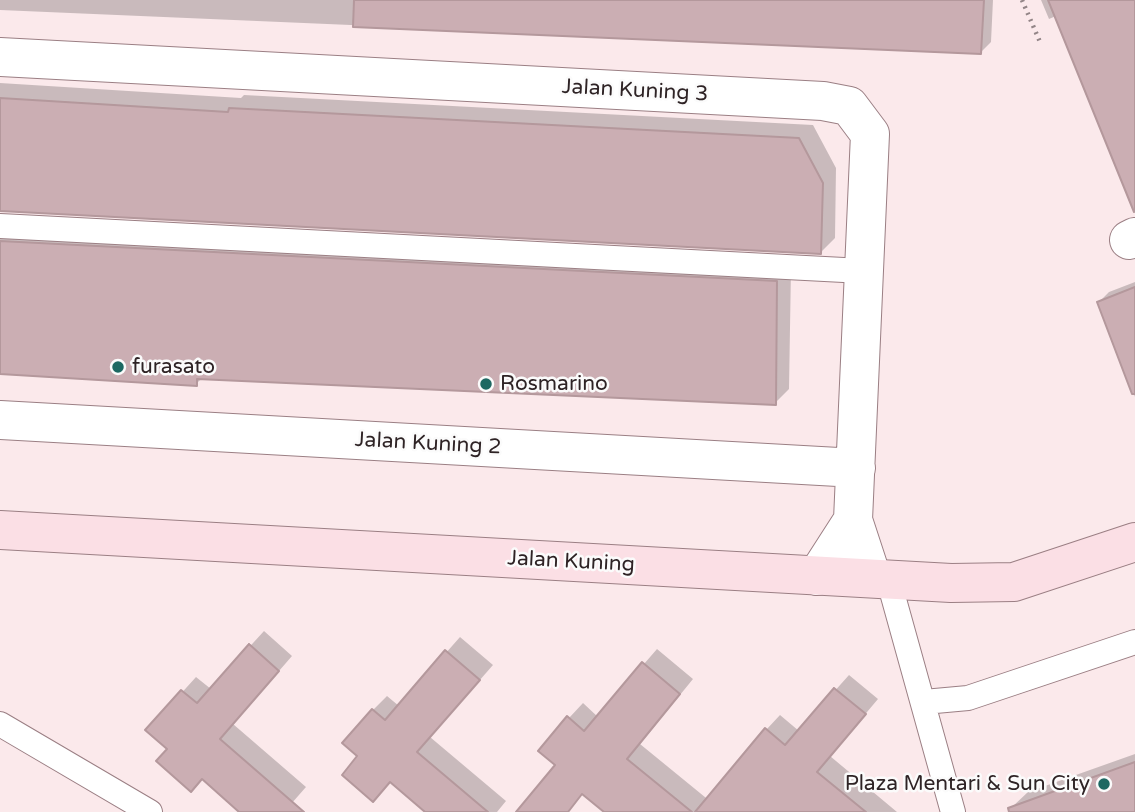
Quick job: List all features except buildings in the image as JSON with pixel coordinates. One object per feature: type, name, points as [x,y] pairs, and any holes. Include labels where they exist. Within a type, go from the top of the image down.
[{"type":"street","name":"Jalan Kuning 3","points":[[0,57],[823,101],[849,106],[870,134],[853,520],[880,578]]},
{"type":"street","name":"Jalan Kuning 2","points":[[0,420],[856,468]]},
{"type":"street","name":"Jalan Kuning 3","points":[[817,576],[853,520]]},
{"type":"street","name":"Jalan Kuning","points":[[0,530],[951,583],[1014,582],[1135,542]]},
{"type":"lane","points":[[0,226],[863,271]]},
{"type":"lane","points":[[880,578],[924,702],[953,812]]},
{"type":"lane","points":[[924,702],[968,698],[1135,642]]},
{"type":"lane","points":[[0,724],[150,812]]},
{"type":"path","points":[[1021,0],[1040,42]]},
{"type":"place","name":"furasato","points":[[118,367]]},
{"type":"place","name":"Rosmarino","points":[[486,384]]},
{"type":"place","name":"Plaza Mentari & Sun City","points":[[1104,784]]}]
